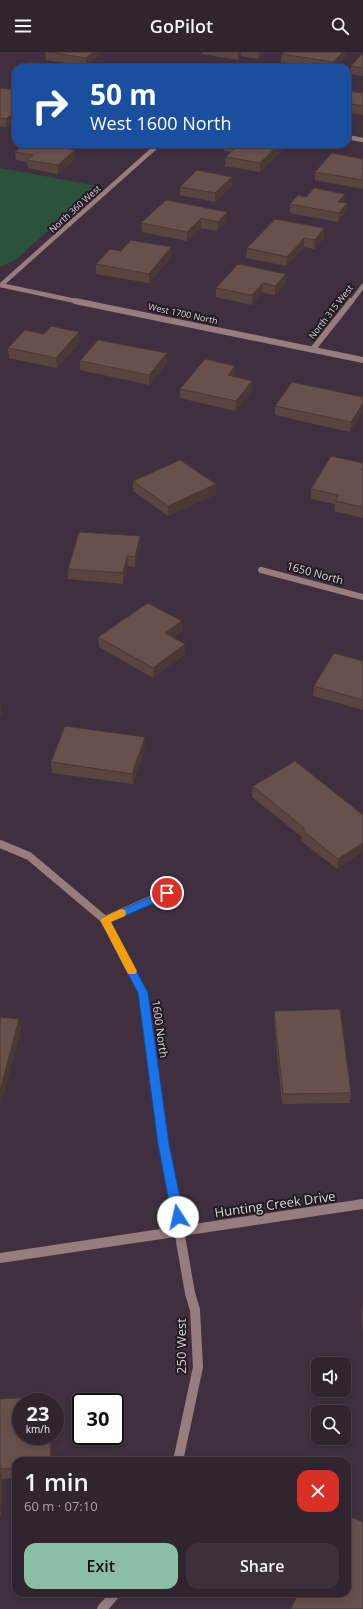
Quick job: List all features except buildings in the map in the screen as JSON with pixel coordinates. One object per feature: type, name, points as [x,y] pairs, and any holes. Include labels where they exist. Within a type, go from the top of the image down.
[{"type":"street","points":[[351,138],[363,140]]},
{"type":"street","name":"North 360 West","points":[[0,285],[154,148]]},
{"type":"street","name":"West 1700 North","points":[[0,285],[363,360]]},
{"type":"street","name":"North 315 West","points":[[313,350],[363,286]]},
{"type":"street","name":"1650 North","points":[[261,570],[363,597]]},
{"type":"street","name":"1600 North","points":[[0,844],[29,856],[105,920],[143,993],[164,1144],[180,1231]]},
{"type":"street","points":[[105,920],[167,893]]},
{"type":"street","name":"Hunting Creek Drive","points":[[0,1258],[363,1204]]},
{"type":"street","name":"250 West","points":[[179,1457],[198,1367],[195,1310],[190,1293],[180,1231]]},
{"type":"street","points":[[102,1609],[112,1597]]},
{"type":"green space","points":[[0,168],[98,186],[14,261],[0,267]]},
{"type":"slow traffic","points":[[121,913],[105,920],[132,971]]},
{"type":"route","points":[[167,893],[105,920],[143,993],[164,1144],[178,1217]]}]
